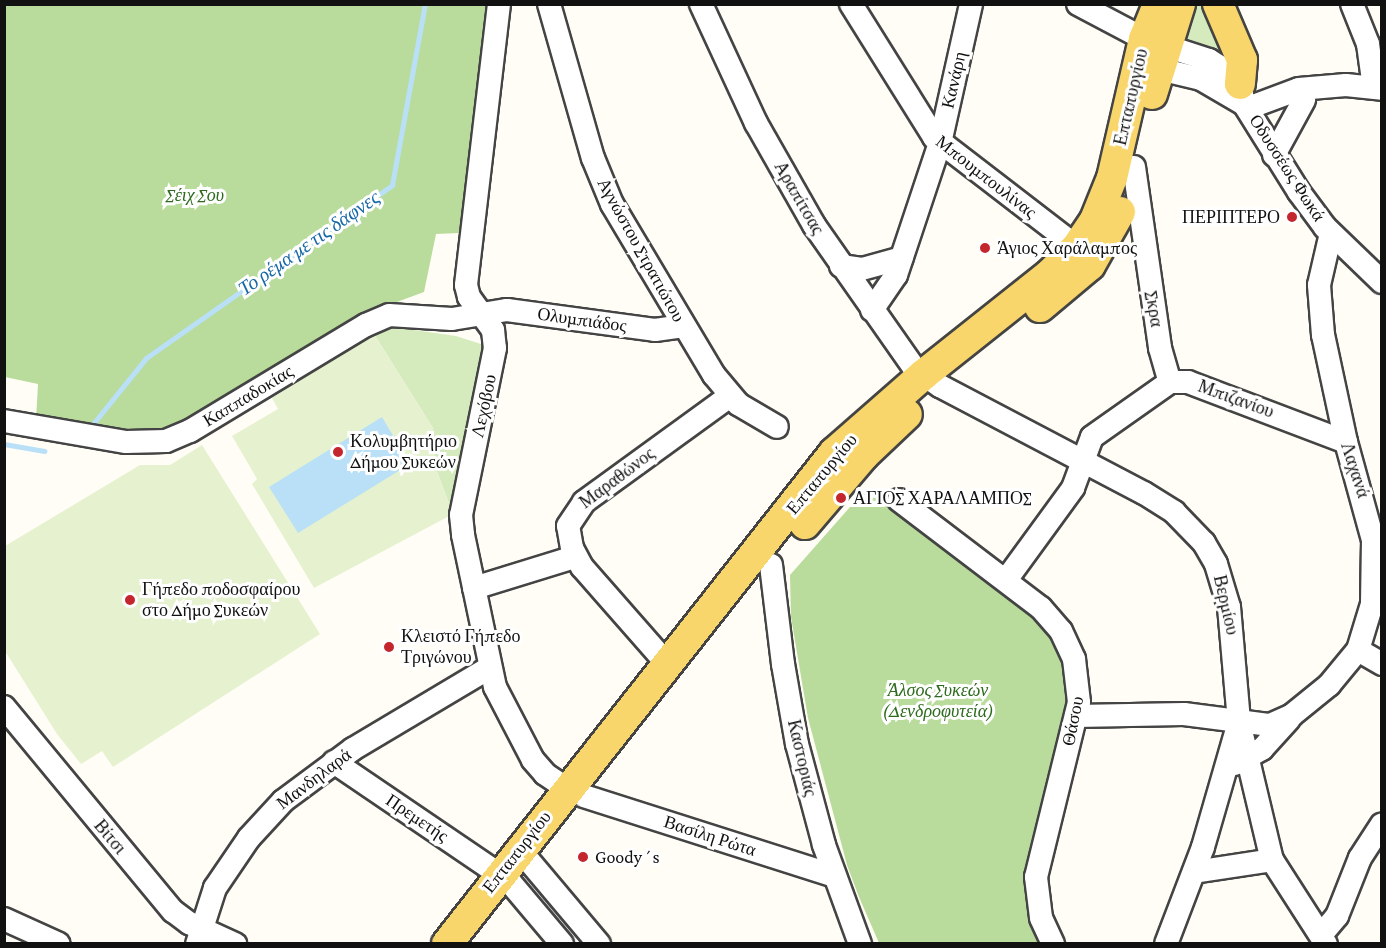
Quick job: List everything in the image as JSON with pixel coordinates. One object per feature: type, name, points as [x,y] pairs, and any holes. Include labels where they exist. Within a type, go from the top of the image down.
[{"type":"main road","name":"Επταπυργίου","points":[[447,944],[507,880],[526,856],[834,453],[931,381],[1078,278],[1094,260],[1114,225],[1134,167],[1158,4]]},
{"type":"main road","name":"Επταπυργίου","points":[[575,792],[864,455],[931,381],[1077,247],[1100,210],[1151,54],[1180,4]]},
{"type":"main road","points":[[1218,4],[1242,60],[1247,104]]},
{"type":"main road","name":"Επταπυργίου","points":[[470,944],[507,880]]},
{"type":"street","name":"Λεχόβου","points":[[499,4],[466,280],[468,294],[493,330],[494,357],[461,515],[489,668],[499,697],[533,760],[545,774],[575,792]]},
{"type":"street","name":"Αγνώστου Στρατιώτου","points":[[549,4],[599,177],[682,326],[730,396],[777,427]]},
{"type":"street","name":"Αραπίτσας","points":[[701,4],[756,123],[841,266],[931,381]]},
{"type":"street","name":"Μπουμπουλίνας","points":[[851,4],[915,110],[940,143],[1077,247]]},
{"type":"street","name":"Κανάρη","points":[[868,303],[877,282],[893,262],[940,143],[971,4]]},
{"type":"street","name":"Οδυσσέως Φωκά","points":[[1078,4],[1151,54],[1209,60],[1247,104],[1274,154],[1330,233],[1382,282]]},
{"type":"street","points":[[1247,104],[1299,89],[1311,93],[1378,79],[1368,44],[1352,4]]},
{"type":"street","points":[[1274,154],[1311,93]]},
{"type":"street","name":"Σκρα","points":[[1134,167],[1160,348],[1170,382]]},
{"type":"street","points":[[1114,225],[1144,235]]},
{"type":"street","name":"Λαχανά","points":[[1076,716],[1184,714],[1266,726],[1292,715],[1334,680],[1358,650],[1372,604],[1373,540],[1346,442],[1320,314],[1321,266],[1330,233]]},
{"type":"street","points":[[841,266],[862,269],[893,262]]},
{"type":"street","name":"Ολυμπιάδος","points":[[482,314],[516,310],[662,331],[682,326]]},
{"type":"street","name":"Καππαδοκίας","points":[[4,421],[126,442],[166,441],[190,431],[384,317],[452,319],[482,314]]},
{"type":"street","name":"Βερμίου","points":[[931,381],[1174,512],[1210,554],[1229,607],[1239,722],[1237,763],[1272,860],[1323,939]]},
{"type":"street","points":[[1006,580],[1074,488],[1094,435],[1170,382]]},
{"type":"street","name":"Μπιζανίου","points":[[1170,382],[1188,382],[1346,442]]},
{"type":"street","name":"Μαραθώνος","points":[[669,666],[639,636],[575,557],[568,526],[578,507],[730,396]]},
{"type":"street","name":"Θάσου","points":[[899,500],[1006,580],[1048,615],[1067,641],[1079,681],[1076,716],[1036,877],[1041,918],[1053,944]]},
{"type":"street","points":[[474,588],[575,557]]},
{"type":"street","name":"Καστοριάς","points":[[771,565],[783,664],[797,744],[835,876],[860,944]]},
{"type":"street","points":[[1358,650],[1382,664]]},
{"type":"street","name":"Μανδηλαρά","points":[[199,936],[215,888],[258,827],[296,789],[334,762],[489,668]]},
{"type":"street","name":"Βίτσι","points":[[4,707],[167,905],[199,936],[234,944]]},
{"type":"street","name":"Λαχανά","points":[[1237,763],[1283,729],[1292,715]]},
{"type":"street","name":"Πρεμετής","points":[[334,762],[507,880],[562,944]]},
{"type":"street","points":[[1166,944],[1237,763]]},
{"type":"street","name":"Βασίλη Ρώτα","points":[[575,792],[835,876]]},
{"type":"street","points":[[1323,939],[1337,916],[1360,858],[1382,824]]},
{"type":"street","points":[[526,856],[599,944]]},
{"type":"street","points":[[1194,872],[1272,860]]},
{"type":"street","points":[[4,919],[59,944]]},
{"type":"green space","name":"Σέιχ Σου","points":[[4,5],[489,5],[486,59],[459,233],[436,234],[424,292],[348,320],[326,339],[158,435],[36,420],[38,384],[5,377]]},
{"type":"green space","points":[[1196,5],[1207,5],[1222,51],[1183,41]]},
{"type":"green space","points":[[386,326],[456,336],[484,345],[453,514],[436,469],[433,428],[374,334]]},
{"type":"green space","name":"Κολυμβητήριο Δήμου Συκεών","points":[[374,334],[433,428],[436,469],[453,514],[314,588],[252,484],[257,479],[232,436],[278,409],[272,398]]},
{"type":"green space","name":"Γήπεδο ποδοσφαίρου στο Δήμο Συκεών","points":[[202,445],[320,634],[113,767],[102,751],[81,764],[57,734],[5,651],[5,546],[140,465],[170,465]]},
{"type":"green space","name":"Άλσος Συκεών (Δενδροφυτεία)","points":[[865,490],[1042,620],[1063,657],[1070,697],[1032,922],[1041,943],[879,943],[859,897],[847,865],[808,718],[791,617],[790,575]]},
{"type":"water","points":[[382,417],[410,464],[298,533],[269,487]]},
{"type":"waterway","name":"Το ρέμα με τις δάφνες","points":[[92,425],[146,358],[392,185],[425,4]]},
{"type":"waterway","points":[[4,444],[44,451]]},
{"type":"place","name":"ΠΕΡΙΠΤΕΡΟ","points":[[1292,217]]},
{"type":"place","name":"Άγιος Χαράλαμπος","points":[[985,248]]},
{"type":"place","name":"Κολυμβητήριο Δήμου Συκεών","points":[[338,452]]},
{"type":"place","name":"ΑΓΙΟΣ ΧΑΡΑΛΑΜΠΟΣ","points":[[841,498]]},
{"type":"place","name":"Γήπεδο ποδοσφαίρου στο Δήμο Συκεών","points":[[130,600]]},
{"type":"place","name":"Κλειστό Γήπεδο Τριγώνου","points":[[389,647]]},
{"type":"place","name":"Goody´s","points":[[583,857]]}]
